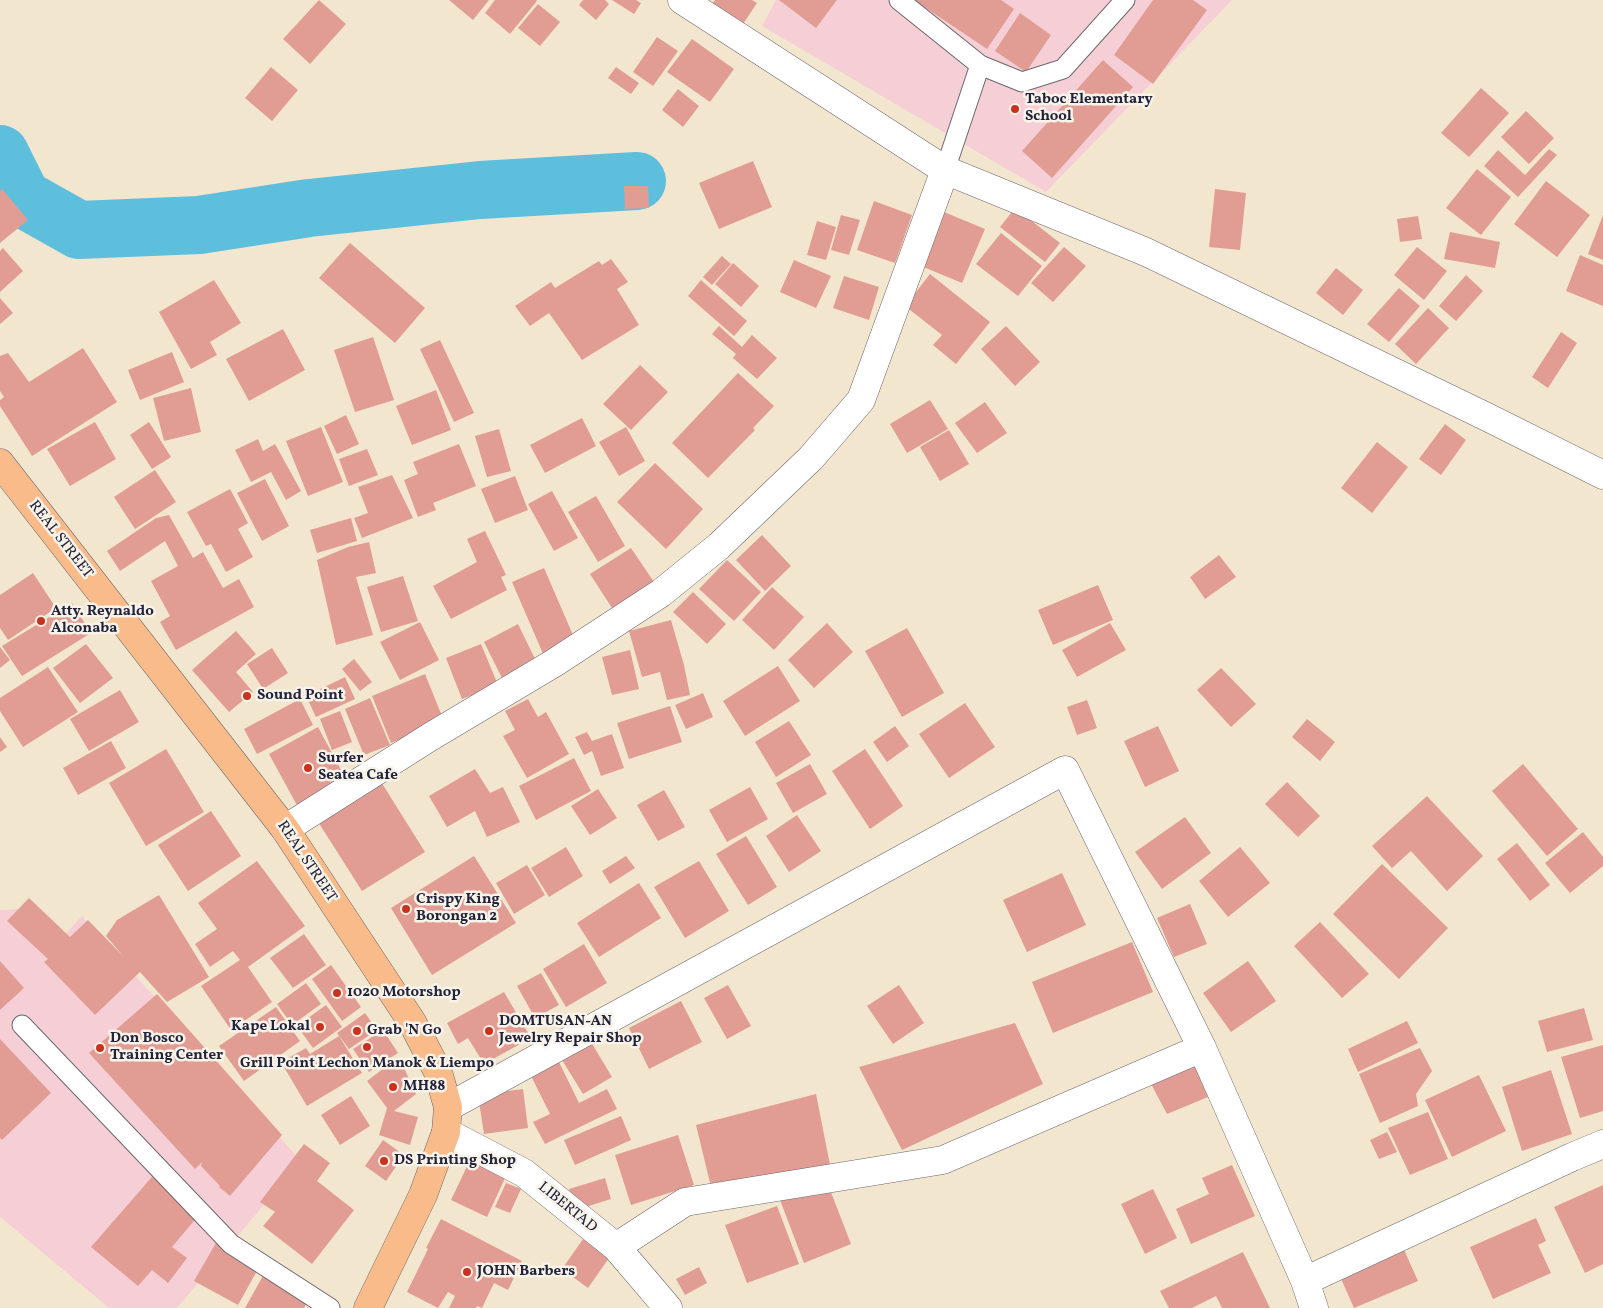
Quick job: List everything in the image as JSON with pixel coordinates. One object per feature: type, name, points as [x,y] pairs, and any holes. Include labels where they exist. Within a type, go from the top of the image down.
[{"type":"main road","name":"REAL STREET","points":[[0,463],[286,829],[412,1022],[438,1072],[447,1119]]},
{"type":"main road","points":[[368,1308],[423,1195],[447,1119]]},
{"type":"street","points":[[682,0],[945,170],[1146,252],[1603,475]]},
{"type":"street","points":[[286,829],[430,737],[554,663],[661,593],[719,546],[811,458],[861,400],[945,170]]},
{"type":"street","points":[[447,1119],[1065,770],[1202,1048],[1305,1282],[1314,1308]]},
{"type":"street","points":[[616,1247],[685,1202],[943,1160],[1202,1048]]},
{"type":"street","name":"LIBERTAD","points":[[447,1119],[524,1173],[616,1247],[668,1308]]},
{"type":"street","points":[[1305,1282],[1603,1144]]},
{"type":"lane","points":[[900,0],[980,65],[1022,82],[1063,70],[1126,0]]},
{"type":"lane","points":[[945,170],[980,65]]},
{"type":"lane","points":[[22,1025],[231,1244],[330,1308]]},
{"type":"shaded area","name":"Taboc Elementary School","points":[[776,0],[1232,0],[1046,192],[762,26]]},
{"type":"shaded area","name":"Don Bosco Training Center","points":[[37,908],[65,934],[82,916],[301,1161],[177,1308],[109,1308],[0,1217],[0,910]]},
{"type":"building","points":[[319,0],[346,24],[310,64],[283,39]]},
{"type":"building","points":[[449,0],[489,0],[473,20]]},
{"type":"building","points":[[495,0],[537,1],[510,34],[485,13]]},
{"type":"building","points":[[583,0],[605,0],[609,4],[596,20],[579,5]]},
{"type":"building","points":[[612,0],[636,0],[641,3],[634,14]]},
{"type":"building","points":[[715,0],[752,0],[757,3],[743,24],[712,4]]},
{"type":"building","points":[[779,0],[837,0],[816,28]]},
{"type":"building","points":[[914,0],[1001,0],[1014,9],[987,49]]},
{"type":"building","points":[[1153,0],[1193,0],[1207,10],[1153,84],[1114,55]]},
{"type":"building","points":[[538,4],[560,22],[540,46],[518,28]]},
{"type":"building","points":[[1020,13],[1051,35],[1026,72],[995,51]]},
{"type":"building","points":[[657,37],[678,51],[653,86],[633,72]]},
{"type":"building","points":[[692,39],[734,69],[710,102],[667,72]]},
{"type":"building","points":[[1103,60],[1133,87],[1052,178],[1022,151]]},
{"type":"building","points":[[271,67],[298,90],[272,121],[245,98]]},
{"type":"building","points":[[616,67],[639,83],[631,94],[608,78]]},
{"type":"building","points":[[1481,88],[1509,113],[1469,157],[1441,133]]},
{"type":"building","points":[[678,89],[699,106],[683,127],[662,110]]},
{"type":"building","points":[[1526,111],[1554,138],[1529,164],[1501,137]]},
{"type":"building","points":[[1549,149],[1557,155],[1518,197],[1484,166],[1498,150],[1525,175]]},
{"type":"building","points":[[753,161],[772,207],[719,229],[699,183]]},
{"type":"building","points":[[1477,169],[1511,197],[1481,235],[1446,208]]},
{"type":"building","points":[[1546,181],[1590,215],[1557,257],[1514,224]]},
{"type":"building","points":[[624,186],[648,186],[649,208],[625,209]]},
{"type":"building","points":[[2,189],[28,220],[0,243],[0,191]]},
{"type":"building","points":[[1215,189],[1246,193],[1240,250],[1209,247]]},
{"type":"building","points":[[874,201],[912,215],[895,263],[857,250]]},
{"type":"building","points":[[1015,208],[1060,243],[1045,262],[1000,227]]},
{"type":"building","points":[[944,212],[985,229],[962,283],[921,266]]},
{"type":"building","points":[[841,215],[860,220],[849,255],[831,250]]},
{"type":"building","points":[[1603,215],[1603,260],[1588,254]]},
{"type":"building","points":[[1418,216],[1422,239],[1400,242],[1397,219]]},
{"type":"building","points":[[817,221],[836,227],[826,260],[807,255]]},
{"type":"building","points":[[1450,232],[1500,242],[1495,268],[1444,259]]},
{"type":"building","points":[[1001,233],[1042,266],[1018,296],[976,264]]},
{"type":"building","points":[[350,243],[425,308],[395,343],[319,278]]},
{"type":"building","points":[[1064,247],[1086,266],[1053,302],[1031,283]]},
{"type":"building","points":[[1417,247],[1447,271],[1424,300],[1394,275]]},
{"type":"building","points":[[3,248],[23,271],[0,292],[0,251]]},
{"type":"building","points":[[1580,255],[1603,265],[1603,306],[1566,291]]},
{"type":"building","points":[[722,256],[731,264],[712,285],[703,277]]},
{"type":"building","points":[[611,259],[628,282],[617,289],[639,325],[582,360],[549,313],[530,326],[515,306],[551,282],[555,288],[599,261],[602,265]]},
{"type":"building","points":[[794,260],[831,276],[816,308],[780,292]]},
{"type":"building","points":[[733,263],[759,286],[741,307],[715,284]]},
{"type":"building","points":[[1336,268],[1363,290],[1343,315],[1316,293]]},
{"type":"building","points":[[930,274],[990,322],[956,364],[933,345],[942,335],[905,306]]},
{"type":"building","points":[[1466,275],[1483,291],[1456,321],[1439,306]]},
{"type":"building","points":[[844,276],[879,287],[869,320],[833,308]]},
{"type":"building","points":[[214,280],[241,323],[210,342],[217,355],[191,369],[159,312]]},
{"type":"building","points":[[701,280],[747,321],[734,336],[688,296]]},
{"type":"building","points":[[1399,288],[1420,306],[1389,342],[1367,324]]},
{"type":"building","points":[[0,298],[13,313],[0,324]]},
{"type":"building","points":[[1428,308],[1449,328],[1416,364],[1395,344]]},
{"type":"building","points":[[719,326],[742,347],[752,335],[777,358],[757,379],[733,358],[736,354],[712,334]]},
{"type":"building","points":[[1006,326],[1040,362],[1015,386],[981,349]]},
{"type":"building","points":[[283,329],[305,370],[249,401],[226,359]]},
{"type":"building","points":[[1561,332],[1577,343],[1548,388],[1532,377]]},
{"type":"building","points":[[373,337],[394,400],[355,412],[334,350]]},
{"type":"building","points":[[440,340],[474,413],[454,422],[420,349]]},
{"type":"building","points":[[83,348],[117,402],[32,456],[0,406],[0,400],[4,397],[0,391],[0,356],[8,353],[29,382]]},
{"type":"building","points":[[172,352],[184,382],[140,400],[128,370]]},
{"type":"building","points":[[640,365],[668,392],[631,430],[603,404]]},
{"type":"building","points":[[738,373],[774,406],[753,428],[755,430],[708,478],[672,443]]},
{"type":"building","points":[[191,388],[201,432],[164,441],[153,398]]},
{"type":"building","points":[[436,390],[451,430],[412,445],[396,406]]},
{"type":"building","points":[[930,400],[948,429],[907,453],[890,424]]},
{"type":"building","points":[[985,402],[1007,433],[977,453],[955,423]]},
{"type":"building","points":[[346,415],[359,444],[337,454],[324,426]]},
{"type":"building","points":[[582,418],[596,446],[545,473],[530,445]]},
{"type":"building","points":[[95,422],[116,459],[70,486],[47,449]]},
{"type":"building","points":[[149,422],[171,457],[152,469],[130,435]]},
{"type":"building","points":[[1445,424],[1466,440],[1441,475],[1419,459]]},
{"type":"building","points":[[321,427],[343,482],[308,496],[286,441]]},
{"type":"building","points":[[626,427],[645,461],[619,476],[599,442]]},
{"type":"building","points":[[499,429],[511,471],[487,477],[475,436]]},
{"type":"building","points":[[949,430],[969,464],[940,481],[920,447]]},
{"type":"building","points":[[258,439],[263,451],[275,444],[301,491],[286,500],[271,472],[251,482],[235,450]]},
{"type":"building","points":[[1377,442],[1408,467],[1372,513],[1341,488]]},
{"type":"building","points":[[459,444],[476,486],[433,503],[436,510],[418,517],[404,480],[418,474],[413,462]]},
{"type":"building","points":[[367,449],[378,475],[349,486],[339,459]]},
{"type":"building","points":[[655,463],[703,509],[666,549],[617,502]]},
{"type":"building","points":[[155,470],[176,502],[135,529],[114,497]]},
{"type":"building","points":[[392,475],[413,518],[362,538],[354,518],[368,513],[358,487]]},
{"type":"building","points":[[515,476],[528,510],[495,523],[481,489]]},
{"type":"building","points":[[265,479],[289,526],[262,541],[237,493]]},
{"type":"building","points":[[230,489],[248,523],[238,529],[253,557],[226,572],[211,544],[206,546],[187,512]]},
{"type":"building","points":[[552,491],[578,538],[554,551],[528,504]]},
{"type":"building","points":[[596,496],[625,546],[598,562],[568,512]]},
{"type":"building","points":[[169,515],[193,558],[203,552],[223,588],[239,579],[254,607],[176,650],[160,622],[170,616],[151,581],[178,566],[165,541],[120,571],[107,551],[156,518]]},
{"type":"building","points":[[351,518],[357,541],[317,553],[310,530]]},
{"type":"building","points":[[485,531],[506,575],[501,577],[507,590],[451,619],[433,586],[477,562],[467,539]]},
{"type":"building","points":[[762,535],[791,566],[765,591],[736,560]]},
{"type":"building","points":[[369,542],[376,573],[356,577],[373,635],[336,645],[317,560],[348,547]]},
{"type":"building","points":[[631,548],[654,582],[612,608],[590,574]]},
{"type":"building","points":[[1219,555],[1236,577],[1205,599],[1190,577]]},
{"type":"building","points":[[727,560],[761,592],[734,621],[699,589]]},
{"type":"building","points":[[544,568],[576,642],[544,656],[512,582]]},
{"type":"building","points":[[33,573],[56,608],[8,640],[0,628],[0,595]]},
{"type":"building","points":[[403,576],[418,621],[381,632],[367,587]]},
{"type":"building","points":[[1098,585],[1113,620],[1053,645],[1038,610]]},
{"type":"building","points":[[772,587],[804,617],[774,650],[742,620]]},
{"type":"building","points":[[693,592],[726,624],[707,644],[673,612]]},
{"type":"building","points":[[72,603],[91,633],[22,676],[2,646]]},
{"type":"building","points":[[671,620],[684,665],[690,695],[667,700],[660,672],[642,677],[629,631]]},
{"type":"building","points":[[420,622],[439,660],[400,680],[380,642]]},
{"type":"building","points":[[827,623],[853,652],[814,688],[788,660]]},
{"type":"building","points":[[1110,623],[1126,650],[1077,677],[1062,650]]},
{"type":"building","points":[[518,624],[537,663],[503,680],[484,642]]},
{"type":"building","points":[[907,628],[944,693],[902,717],[865,651]]},
{"type":"building","points":[[236,631],[256,654],[236,672],[253,692],[229,712],[192,670]]},
{"type":"building","points":[[86,644],[113,678],[80,703],[53,668]]},
{"type":"building","points":[[481,644],[498,685],[462,699],[446,658]]},
{"type":"building","points":[[0,647],[10,660],[0,668]]},
{"type":"building","points":[[272,648],[288,673],[263,689],[247,664]]},
{"type":"building","points":[[630,650],[639,689],[612,695],[602,657]]},
{"type":"building","points":[[354,659],[372,682],[360,691],[342,669]]},
{"type":"building","points":[[778,666],[800,701],[745,736],[723,701]]},
{"type":"building","points":[[48,667],[78,712],[23,747],[0,711],[0,698]]},
{"type":"building","points":[[1221,668],[1256,704],[1231,727],[1197,690]]},
{"type":"building","points":[[425,674],[444,721],[391,743],[372,696]]},
{"type":"building","points":[[345,677],[355,699],[316,717],[306,696]]},
{"type":"building","points":[[120,690],[139,722],[89,751],[70,719]]},
{"type":"building","points":[[703,693],[713,717],[686,729],[675,705]]},
{"type":"building","points":[[370,698],[390,745],[364,755],[345,709]]},
{"type":"building","points":[[300,699],[313,725],[257,754],[244,729]]},
{"type":"building","points":[[528,699],[538,717],[546,712],[569,754],[527,778],[503,736],[515,730],[505,711]]},
{"type":"building","points":[[1087,700],[1097,728],[1077,735],[1067,707]]},
{"type":"building","points":[[965,703],[995,747],[949,778],[919,734]]},
{"type":"building","points":[[670,706],[682,742],[629,759],[617,723]]},
{"type":"building","points":[[340,711],[352,742],[332,750],[320,719]]},
{"type":"building","points":[[1307,719],[1335,742],[1320,761],[1292,737]]},
{"type":"building","points":[[789,721],[811,755],[776,777],[755,742]]},
{"type":"building","points":[[895,726],[909,746],[887,762],[873,742]]},
{"type":"building","points":[[1158,726],[1179,771],[1145,787],[1124,741]]},
{"type":"building","name":"Surfer Seatea Cafe","points":[[318,727],[348,783],[299,809],[269,754]]},
{"type":"building","points":[[587,732],[592,741],[612,734],[624,768],[601,776],[592,751],[584,755],[575,737]]},
{"type":"building","points":[[0,737],[7,747],[0,752]]},
{"type":"building","points":[[111,741],[126,768],[78,795],[63,768]]},
{"type":"building","points":[[166,749],[204,812],[146,846],[109,783]]},
{"type":"building","points":[[865,749],[903,806],[870,829],[832,771]]},
{"type":"building","points":[[574,758],[591,791],[536,820],[519,786]]},
{"type":"building","points":[[810,764],[827,794],[793,813],[776,783]]},
{"type":"building","points":[[1523,764],[1578,829],[1547,856],[1492,791]]},
{"type":"building","points":[[475,769],[490,793],[503,787],[520,822],[487,837],[475,811],[447,827],[429,796]]},
{"type":"building","points":[[378,777],[425,852],[362,891],[315,817]]},
{"type":"building","points":[[1287,782],[1320,816],[1298,837],[1265,804]]},
{"type":"building","points":[[750,787],[768,819],[727,842],[709,810]]},
{"type":"building","points":[[598,789],[617,818],[590,835],[571,806]]},
{"type":"building","points":[[664,790],[685,827],[658,841],[637,805]]},
{"type":"building","points":[[1427,796],[1483,856],[1447,891],[1411,851],[1392,868],[1372,846]]},
{"type":"building","points":[[211,811],[241,856],[188,891],[158,845]]},
{"type":"building","points":[[797,815],[821,851],[789,872],[766,836]]},
{"type":"building","points":[[1185,817],[1211,853],[1162,889],[1135,852]]},
{"type":"building","points":[[1583,832],[1603,857],[1603,866],[1570,893],[1545,863]]},
{"type":"building","points":[[746,836],[777,887],[748,905],[716,854]]},
{"type":"building","points":[[1517,843],[1550,885],[1530,901],[1497,859]]},
{"type":"building","points":[[566,847],[583,876],[549,897],[531,868]]},
{"type":"building","points":[[1240,847],[1270,883],[1228,917],[1199,881]]},
{"type":"building","points":[[474,856],[516,923],[432,975],[391,908]]},
{"type":"building","points":[[626,856],[635,868],[610,884],[602,871]]},
{"type":"building","points":[[257,861],[305,926],[248,967],[272,1002],[231,1030],[201,986],[240,960],[233,951],[210,967],[195,944],[217,929],[198,903]]},
{"type":"building","points":[[699,861],[729,911],[685,938],[654,887]]},
{"type":"building","points":[[1382,864],[1448,928],[1399,979],[1333,914]]},
{"type":"building","points":[[527,865],[545,895],[514,914],[496,883]]},
{"type":"building","points":[[1062,873],[1086,925],[1027,952],[1003,900]]},
{"type":"building","points":[[639,883],[661,918],[599,957],[577,923]]},
{"type":"building","points":[[159,895],[209,977],[167,1002],[140,972],[95,1015],[44,962],[48,959],[7,921],[29,898],[70,937],[88,920],[124,957],[106,936],[117,920]]},
{"type":"building","points":[[1190,904],[1207,944],[1174,957],[1157,918]]},
{"type":"building","points":[[1320,922],[1369,974],[1342,998],[1294,946]]},
{"type":"building","points":[[304,934],[326,965],[293,988],[270,958]]},
{"type":"building","points":[[1132,942],[1153,992],[1053,1033],[1032,982]]},
{"type":"building","points":[[584,944],[607,983],[566,1007],[543,969]]},
{"type":"building","points":[[0,961],[24,988],[0,1010]]},
{"type":"building","points":[[1248,961],[1276,1001],[1231,1032],[1203,993]]},
{"type":"building","name":"1020 Motorshop","points":[[331,965],[361,1007],[342,1021],[312,979]]},
{"type":"building","points":[[541,973],[559,1005],[535,1018],[517,986]]},
{"type":"building","points":[[306,983],[321,1004],[292,1025],[277,1004]]},
{"type":"building","points":[[728,985],[751,1026],[727,1039],[704,998]]},
{"type":"building","points":[[899,985],[924,1023],[893,1044],[867,1006]]},
{"type":"building","name":"DOMTUSAN-AN Jewelry Repair Shop","points":[[504,992],[531,1038],[484,1064],[468,1038],[458,1044],[447,1023]]},
{"type":"building","points":[[157,994],[282,1135],[230,1196],[219,1187],[201,1166],[202,1162],[195,1169],[89,1053]]},
{"type":"building","points":[[681,1001],[702,1042],[649,1069],[629,1028]]},
{"type":"building","name":"Kape Lokal","points":[[326,1005],[342,1027],[313,1048],[297,1026]]},
{"type":"building","points":[[276,1007],[300,1041],[244,1081],[219,1046]]},
{"type":"building","points":[[1584,1008],[1593,1040],[1547,1052],[1538,1021]]},
{"type":"building","name":"Grab 'N Go","points":[[365,1013],[377,1030],[349,1049],[337,1033]]},
{"type":"building","points":[[1407,1021],[1418,1043],[1358,1072],[1348,1049]]},
{"type":"building","points":[[1015,1023],[1043,1084],[902,1150],[859,1067]]},
{"type":"building","points":[[383,1030],[398,1053],[369,1072],[353,1049]]},
{"type":"building","points":[[339,1036],[362,1073],[307,1106],[281,1062],[306,1048],[310,1054]]},
{"type":"building","points":[[588,1037],[612,1077],[583,1094],[559,1055]]},
{"type":"building","points":[[0,1039],[51,1093],[2,1140],[0,1138]]},
{"type":"building","points":[[1603,1045],[1603,1111],[1580,1118],[1561,1057]]},
{"type":"building","points":[[1420,1048],[1432,1071],[1416,1094],[1418,1106],[1380,1123],[1359,1074]]},
{"type":"building","points":[[555,1054],[579,1103],[607,1089],[617,1109],[545,1144],[533,1122],[550,1114],[527,1068]]},
{"type":"building","points":[[1191,1056],[1208,1097],[1167,1114],[1149,1080]]},
{"type":"building","name":"MH88","points":[[400,1059],[416,1094],[394,1111],[418,1117],[410,1145],[379,1135],[387,1108],[367,1081],[392,1062]]},
{"type":"building","points":[[1551,1070],[1572,1134],[1522,1151],[1502,1087]]},
{"type":"building","points":[[1479,1075],[1506,1131],[1452,1157],[1425,1100]]},
{"type":"building","points":[[523,1089],[528,1128],[484,1134],[478,1095]]},
{"type":"building","points":[[816,1094],[832,1175],[712,1191],[696,1125]]},
{"type":"building","points":[[351,1096],[370,1126],[340,1145],[321,1115]]},
{"type":"building","points":[[1428,1112],[1448,1159],[1410,1175],[1388,1128]]},
{"type":"building","points":[[621,1116],[631,1140],[575,1165],[564,1140]]},
{"type":"building","points":[[1387,1132],[1397,1152],[1379,1159],[1370,1140]]},
{"type":"building","points":[[678,1135],[694,1185],[631,1205],[615,1155]]},
{"type":"building","name":"DS Printing Shop","points":[[383,1140],[404,1155],[386,1181],[365,1166]]},
{"type":"building","points":[[304,1144],[330,1163],[317,1181],[354,1210],[312,1264],[263,1226],[275,1212],[260,1202]]},
{"type":"building","points":[[471,1158],[507,1174],[487,1217],[451,1200]]},
{"type":"building","points":[[1232,1165],[1255,1216],[1191,1244],[1176,1209],[1209,1194],[1202,1178]]},
{"type":"building","points":[[158,1170],[204,1209],[172,1247],[187,1258],[168,1283],[152,1270],[138,1286],[91,1247]]},
{"type":"building","points":[[605,1178],[611,1199],[576,1210],[569,1189]]},
{"type":"building","points":[[827,1182],[851,1244],[804,1263],[780,1200]]},
{"type":"building","points":[[506,1183],[521,1189],[510,1213],[495,1207]]},
{"type":"building","points":[[1603,1185],[1603,1264],[1585,1273],[1554,1207]]},
{"type":"building","points":[[1153,1189],[1177,1238],[1145,1254],[1121,1204]]},
{"type":"building","points":[[777,1206],[799,1264],[747,1283],[725,1225]]},
{"type":"building","points":[[1536,1218],[1546,1241],[1538,1245],[1551,1273],[1493,1299],[1470,1247]]},
{"type":"building","name":"JOHN Barbers","points":[[441,1219],[522,1261],[508,1290],[494,1283],[482,1308],[477,1306],[476,1308],[449,1308],[455,1296],[448,1292],[438,1308],[407,1292]]},
{"type":"building","points":[[220,1236],[263,1260],[238,1305],[194,1281]]},
{"type":"building","points":[[583,1239],[609,1258],[588,1288],[562,1269]]},
{"type":"building","points":[[1401,1243],[1418,1281],[1354,1308],[1338,1272]]},
{"type":"building","points":[[1243,1252],[1270,1308],[1222,1308],[1216,1296],[1192,1308],[1169,1308],[1160,1291]]},
{"type":"building","points":[[269,1265],[313,1290],[304,1308],[245,1308]]},
{"type":"building","points":[[699,1267],[707,1283],[685,1295],[676,1279]]},
{"type":"waterway","points":[[0,154],[22,198],[79,230],[199,225],[309,208],[480,190],[637,181]]},
{"type":"place","name":"Taboc Elementary School","points":[[1015,109]]},
{"type":"place","name":"Atty. Reynaldo Alconaba","points":[[41,621]]},
{"type":"place","name":"Sound Point","points":[[247,696]]},
{"type":"place","name":"Surfer Seatea Cafe","points":[[308,768]]},
{"type":"place","name":"Crispy King Borongan 2","points":[[406,909]]},
{"type":"place","name":"1020 Motorshop","points":[[337,993]]},
{"type":"place","name":"Kape Lokal","points":[[320,1027]]},
{"type":"place","name":"Grab 'N Go","points":[[357,1031]]},
{"type":"place","name":"DOMTUSAN-AN Jewelry Repair Shop","points":[[489,1031]]},
{"type":"place","name":"Grill Point Lechon Manok & Liempo","points":[[367,1047]]},
{"type":"place","name":"Don Bosco Training Center","points":[[100,1048]]},
{"type":"place","name":"MH88","points":[[393,1087]]},
{"type":"place","name":"DS Printing Shop","points":[[384,1161]]},
{"type":"place","name":"JOHN Barbers","points":[[467,1272]]}]
